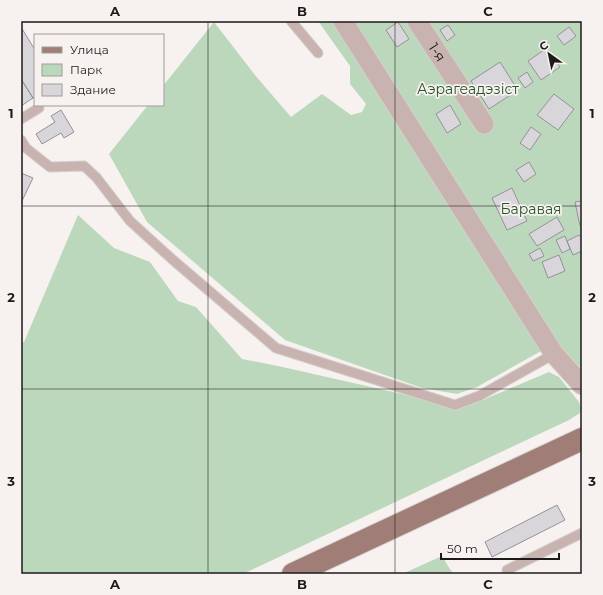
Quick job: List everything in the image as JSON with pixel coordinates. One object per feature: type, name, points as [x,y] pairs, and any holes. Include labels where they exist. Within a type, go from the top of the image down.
[{"type":"main road","points":[[293,574],[582,439]]},
{"type":"street","points":[[343,21],[554,354],[582,385]]},
{"type":"street","name":"1-я","points":[[417,21],[484,124]]},
{"type":"lane","points":[[290,21],[318,54]]},
{"type":"lane","points":[[21,119],[39,108]]},
{"type":"lane","points":[[21,140],[26,148],[50,167],[84,166],[96,177],[130,221],[173,260],[276,348],[455,405],[479,396],[554,354]]},
{"type":"lane","points":[[509,574],[507,570],[582,533]]},
{"type":"green space","points":[[318,21],[582,21],[582,369],[562,349],[471,214],[543,350],[477,387],[457,394],[422,388],[285,340],[147,222],[109,154],[147,106],[164,106],[164,85],[214,22],[255,75],[291,117],[322,94],[351,115],[362,112],[366,104],[350,84],[350,66]]},
{"type":"green space","points":[[78,215],[114,248],[150,262],[178,301],[196,307],[242,359],[420,398],[466,403],[478,402],[549,372],[559,377],[579,402],[581,409],[580,413],[569,420],[243,574],[21,574],[21,342],[24,342]]},
{"type":"green space","points":[[442,556],[453,574],[402,574]]},
{"type":"building","points":[[398,22],[409,39],[397,47],[386,30]]},
{"type":"building","points":[[448,25],[455,35],[447,41],[440,30]]},
{"type":"building","points":[[21,27],[34,48],[34,98],[21,79]]},
{"type":"building","points":[[569,27],[576,36],[564,45],[557,36]]},
{"type":"building","points":[[547,48],[560,67],[541,80],[528,61]]},
{"type":"building","points":[[500,62],[514,84],[508,88],[512,94],[489,109],[471,81]]},
{"type":"building","points":[[527,72],[533,82],[525,88],[518,78]]},
{"type":"building","points":[[21,79],[33,98],[21,106]]},
{"type":"building","points":[[554,94],[574,109],[558,130],[537,115]]},
{"type":"building","points":[[450,105],[461,124],[447,133],[436,114]]},
{"type":"building","points":[[61,110],[74,132],[64,138],[61,133],[42,144],[36,134],[55,122],[51,116]]},
{"type":"building","points":[[531,127],[541,134],[530,150],[520,143]]},
{"type":"building","points":[[529,162],[536,174],[524,182],[516,170]]},
{"type":"building","points":[[21,173],[33,178],[21,203]]},
{"type":"building","points":[[512,188],[527,221],[507,230],[492,198]]},
{"type":"building","points":[[582,201],[582,225],[580,226],[575,202]]},
{"type":"building","points":[[557,217],[564,230],[537,246],[529,234]]},
{"type":"building","points":[[579,235],[582,239],[582,251],[573,255],[567,241]]},
{"type":"building","points":[[565,236],[570,249],[562,253],[556,240]]},
{"type":"building","points":[[540,248],[544,256],[533,261],[529,254]]},
{"type":"building","points":[[559,255],[565,271],[548,278],[542,262]]},
{"type":"building","points":[[557,505],[565,520],[492,557],[485,542]]},
{"type":"park label","name":"Аэрагеадэзіст","points":[[468,89]]},
{"type":"park label","name":"Баравая","points":[[531,209]]}]
